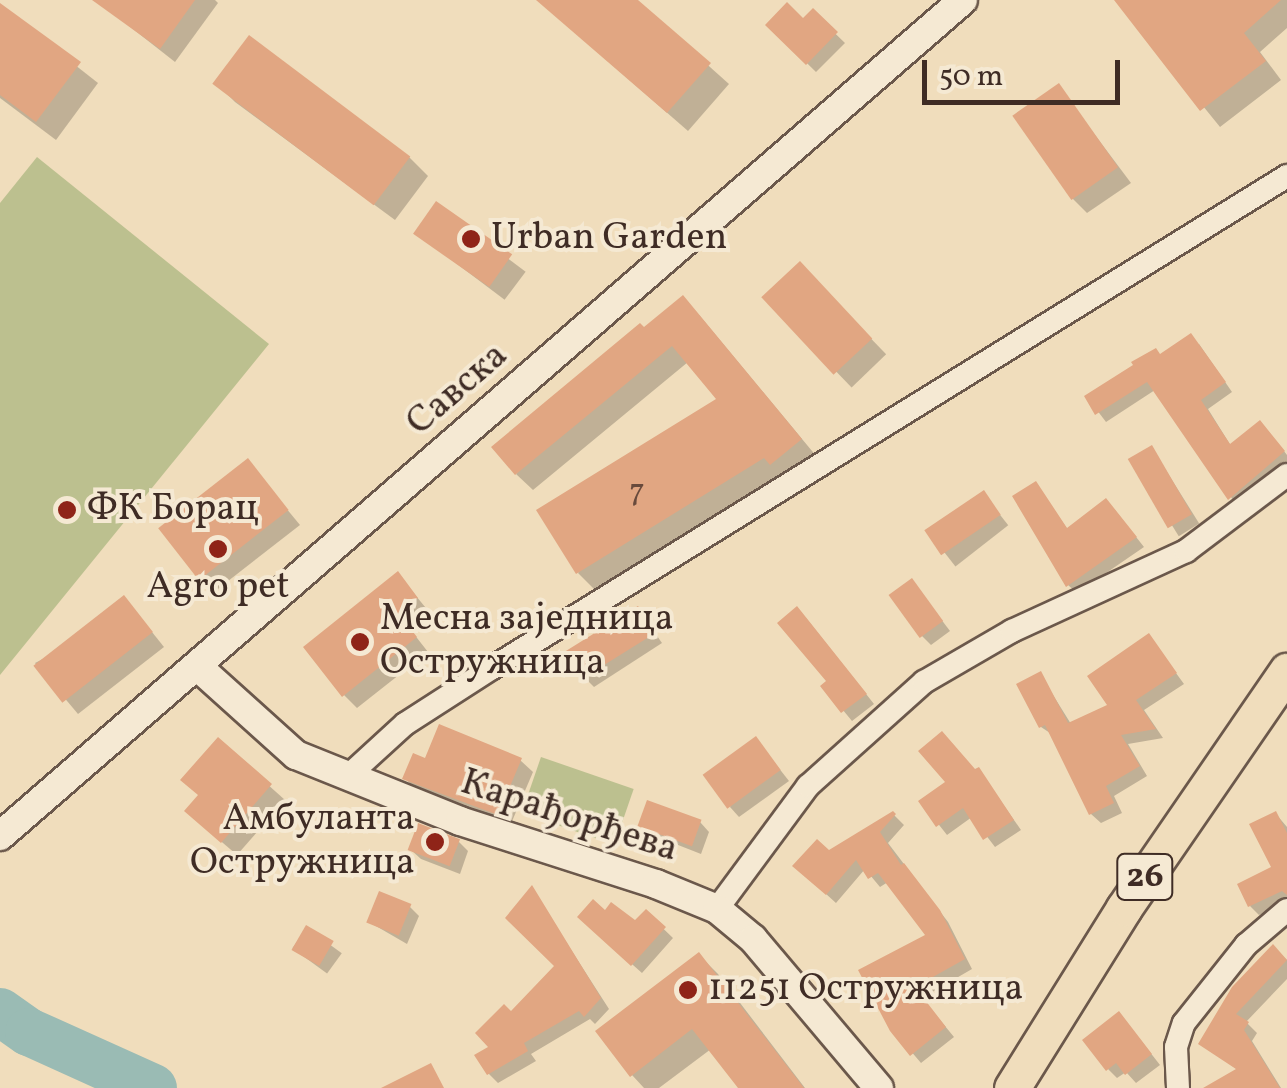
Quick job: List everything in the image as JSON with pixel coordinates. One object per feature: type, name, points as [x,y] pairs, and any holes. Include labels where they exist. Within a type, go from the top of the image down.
[{"type":"main road","name":"26","points":[[1012,1088],[1124,908],[1287,671]]},
{"type":"street","name":"Савска","points":[[0,836],[963,0]]},
{"type":"street","points":[[347,777],[404,724],[477,677],[1287,176]]},
{"type":"street","points":[[717,909],[808,786],[924,682],[1012,632],[1186,551],[1287,475]]},
{"type":"street","name":"Карађорђева","points":[[198,666],[296,755],[460,821],[656,884],[717,909],[753,939],[879,1088]]},
{"type":"street","points":[[1178,1088],[1176,1048],[1184,1023],[1236,956],[1287,910]]},
{"type":"green space","name":"ФК Борац","points":[[37,157],[269,344],[0,675],[0,203]]},
{"type":"green space","points":[[541,757],[634,789],[614,845],[522,813]]},
{"type":"building","points":[[92,0],[195,0],[160,49]]},
{"type":"building","points":[[536,0],[638,0],[711,63],[667,113]]},
{"type":"building","points":[[1114,0],[1281,0],[1244,33],[1266,61],[1200,111]]},
{"type":"building","points":[[787,2],[803,18],[813,8],[838,32],[806,65],[765,25]]},
{"type":"building","points":[[0,3],[81,62],[36,122],[0,95]]},
{"type":"building","points":[[249,35],[410,157],[374,205],[212,84]]},
{"type":"building","points":[[1059,83],[1118,167],[1071,200],[1012,116]]},
{"type":"building","points":[[436,201],[512,254],[489,287],[413,234]]},
{"type":"building","points":[[800,261],[872,339],[834,375],[761,297]]},
{"type":"building","points":[[683,295],[802,439],[770,465],[764,458],[576,574],[536,510],[716,399],[672,346],[515,475],[491,447],[640,323],[644,327]]},
{"type":"building","points":[[1191,333],[1226,382],[1201,400],[1230,444],[1260,420],[1285,451],[1228,500],[1147,382],[1095,415],[1084,396],[1133,365],[1131,362],[1156,348],[1160,354]]},
{"type":"building","points":[[1152,445],[1192,514],[1168,528],[1128,459]]},
{"type":"building","points":[[248,458],[289,510],[199,580],[158,528]]},
{"type":"building","points":[[1036,481],[1067,528],[1106,498],[1137,537],[1066,587],[1012,496]]},
{"type":"building","points":[[984,490],[1001,515],[941,555],[924,530]]},
{"type":"building","name":"Месна заједница Остружница","points":[[398,571],[418,598],[399,614],[417,637],[342,697],[303,647]]},
{"type":"building","points":[[912,578],[943,621],[920,638],[889,595]]},
{"type":"building","points":[[124,595],[153,632],[62,703],[33,666]]},
{"type":"building","points":[[638,606],[655,633],[583,678],[566,651]]},
{"type":"building","points":[[797,606],[867,694],[841,713],[820,686],[826,681],[777,623]]},
{"type":"building","points":[[1149,633],[1177,673],[1136,700],[1156,729],[1121,735],[1140,766],[1106,786],[1114,803],[1089,815],[1045,725],[1039,728],[1016,684],[1041,671],[1068,723],[1107,705],[1087,676]]},
{"type":"building","points":[[439,724],[522,758],[498,815],[402,779],[413,753],[425,758]]},
{"type":"building","points":[[942,731],[975,769],[979,767],[1014,820],[983,840],[963,808],[936,827],[918,801],[945,782],[918,751]]},
{"type":"building","points":[[756,736],[781,770],[727,809],[703,775]]},
{"type":"building","points":[[218,737],[272,784],[221,843],[184,811],[198,795],[180,780]]},
{"type":"building","points":[[647,800],[702,820],[692,846],[637,826]]},
{"type":"building","points":[[893,811],[896,814],[880,832],[901,865],[904,863],[940,910],[965,959],[915,987],[946,1027],[910,1056],[890,1031],[858,970],[925,935],[878,873],[868,879],[856,860],[826,895],[792,866],[817,839],[829,850]]},
{"type":"building","points":[[1276,811],[1287,833],[1287,895],[1282,891],[1248,907],[1237,884],[1271,867],[1249,824]]},
{"type":"building","name":"Амбуланта Остружница","points":[[418,823],[460,839],[450,866],[408,850]]},
{"type":"building","points":[[532,885],[601,998],[584,1017],[579,1011],[524,1043],[528,1051],[487,1075],[474,1055],[488,1047],[475,1033],[504,1004],[511,1011],[554,966],[505,918]]},
{"type":"building","points":[[379,891],[411,904],[399,936],[366,923]]},
{"type":"building","points":[[593,899],[605,910],[611,902],[635,920],[646,909],[666,927],[631,966],[577,917]]},
{"type":"building","points":[[306,925],[334,941],[319,966],[292,950]]},
{"type":"building","points":[[1273,944],[1287,960],[1236,1014],[1249,1022],[1244,1030],[1280,1088],[1203,1088],[1236,1069],[1198,1044],[1232,987]]},
{"type":"building","name":"11251 Остружница","points":[[699,952],[804,1088],[738,1088],[692,1029],[630,1077],[595,1031]]},
{"type":"building","points":[[1119,1011],[1152,1054],[1125,1075],[1116,1063],[1106,1071],[1082,1040]]},
{"type":"building","points":[[431,1063],[444,1088],[381,1088]]},
{"type":"waterway","points":[[0,1012],[29,1032],[153,1088]]},
{"type":"place","name":"Urban Garden","points":[[471,239]]},
{"type":"place","name":"ФК Борац","points":[[67,510]]},
{"type":"place","name":"Agro pet","points":[[218,549]]},
{"type":"place","name":"Месна заједница Остружница","points":[[360,642]]},
{"type":"place","name":"Амбуланта Остружница","points":[[435,842]]},
{"type":"place","name":"11251 Остружница","points":[[688,990]]}]
